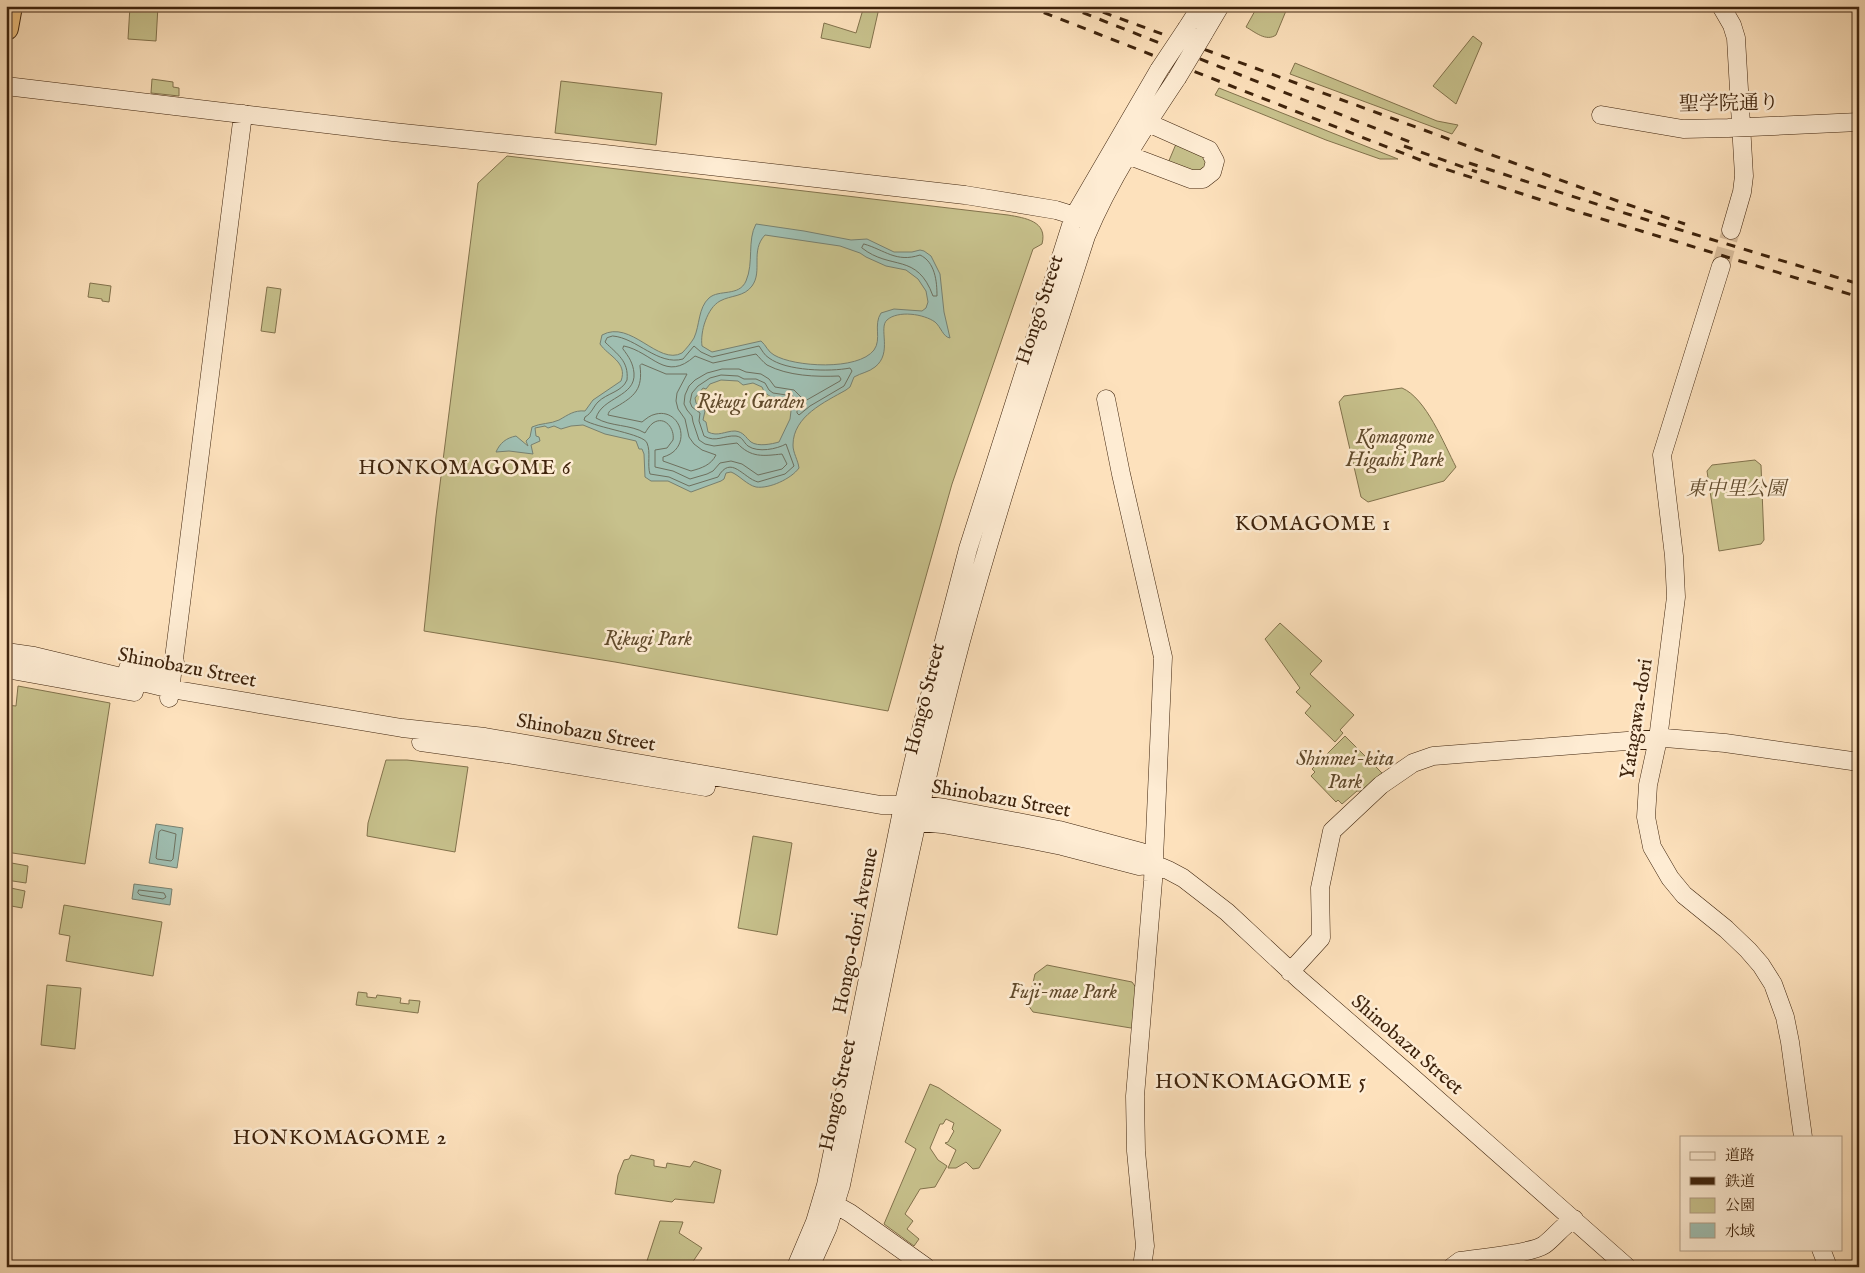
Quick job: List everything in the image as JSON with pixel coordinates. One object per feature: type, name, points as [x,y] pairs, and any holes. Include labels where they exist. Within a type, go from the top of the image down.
[{"type":"highway","points":[[6,28],[10,6]]},
{"type":"street","points":[[1140,119],[1159,70],[1200,6]]},
{"type":"street","points":[[1140,119],[1209,150],[1215,161],[1212,172],[1203,179],[1192,179],[1119,152],[1140,119],[1177,78],[1220,6]]},
{"type":"street","points":[[1721,6],[1732,25],[1736,38],[1744,176],[1742,192],[1732,230]]},
{"type":"street","points":[[6,86],[965,195],[1056,210],[1092,221]]},
{"type":"street","points":[[170,694],[243,114]]},
{"type":"street","name":"聖学院通り","points":[[1601,115],[1683,129],[1859,122]]},
{"type":"street","name":"Hongō Street","points":[[810,1267],[829,1201],[841,1185],[922,722],[968,549],[1074,216],[1119,152]]},
{"type":"street","name":"Hongō Street","points":[[907,816],[922,805],[958,653],[989,540],[1092,221],[1119,152]]},
{"type":"street","name":"Yatagawa-dori","points":[[1720,266],[1662,455],[1676,585],[1658,738],[1646,802],[1646,817],[1652,847],[1662,868],[1699,908],[1735,937],[1757,960],[1773,984],[1785,1017],[1790,1042],[1803,1136]]},
{"type":"street","points":[[1106,399],[1121,474],[1163,657],[1154,864],[1135,1096],[1136,1151],[1145,1246],[1142,1267]]},
{"type":"street","name":"Shinobazu Street","points":[[6,652],[34,656],[170,694]]},
{"type":"street","points":[[34,656],[61,657],[159,673],[164,673],[174,662]]},
{"type":"street","name":"Shinobazu Street","points":[[6,669],[402,728],[485,737],[881,805],[907,816],[942,824],[1046,842],[1138,866],[1154,864]]},
{"type":"street","points":[[1290,972],[1321,938],[1320,888],[1332,831],[1381,785],[1413,762],[1433,756],[1658,738],[1725,743],[1859,762]]},
{"type":"street","name":"Shinobazu Street","points":[[922,805],[1059,830],[1141,852],[1154,864],[1183,878],[1227,912],[1290,972],[1627,1267]]},
{"type":"street","points":[[796,1267],[829,1201],[926,1267]]},
{"type":"street","points":[[1452,1267],[1460,1261],[1531,1250],[1544,1245],[1562,1226],[1574,1219]]},
{"type":"street","points":[[1821,1250],[1828,1267]]},
{"type":"green space","points":[[130,6],[158,6],[156,41],[128,39]]},
{"type":"green space","points":[[864,6],[879,8],[870,48],[821,38],[824,23],[856,33]]},
{"type":"green space","points":[[1253,6],[1288,6],[1276,35],[1264,37],[1246,27],[1256,9]]},
{"type":"green space","points":[[1473,36],[1482,43],[1456,104],[1433,86]]},
{"type":"green space","points":[[1295,63],[1437,121],[1458,125],[1452,134],[1290,74]]},
{"type":"green space","points":[[152,79],[173,82],[173,87],[179,88],[179,96],[151,93]]},
{"type":"green space","points":[[561,81],[662,93],[656,145],[555,133]]},
{"type":"green space","points":[[1219,88],[1398,159],[1380,159],[1326,140],[1215,95]]},
{"type":"green space","points":[[1176,144],[1204,156],[1207,165],[1200,174],[1168,163]]},
{"type":"green space","name":"Rikugi Garden","points":[[507,156],[1008,215],[1028,219],[1042,230],[1042,244],[1033,249],[952,484],[888,711],[615,662],[424,631],[436,516],[478,183]]},
{"type":"green space","points":[[90,283],[111,286],[109,302],[88,297]]},
{"type":"green space","points":[[267,287],[281,289],[275,333],[261,331]]},
{"type":"green space","name":"Komagome Higashi Park","points":[[1402,388],[1411,393],[1426,411],[1456,467],[1444,481],[1368,502],[1361,497],[1339,402],[1344,396]]},
{"type":"green space","name":"東中里公園","points":[[1755,460],[1761,465],[1764,540],[1761,544],[1719,551],[1707,471],[1712,465]]},
{"type":"green space","points":[[1280,623],[1322,661],[1310,674],[1354,715],[1340,730],[1343,733],[1335,742],[1305,713],[1311,706],[1296,692],[1300,688],[1265,639]]},
{"type":"green space","points":[[18,686],[110,703],[85,864],[6,852],[6,705],[16,706]]},
{"type":"green space","name":"Shinmei-kita Park","points":[[1345,736],[1382,773],[1342,804],[1338,800],[1336,802],[1311,776],[1315,772],[1312,769]]},
{"type":"green space","points":[[386,760],[407,760],[468,767],[455,852],[367,836],[368,823]]},
{"type":"green space","points":[[753,836],[792,843],[777,935],[738,928]]},
{"type":"green space","points":[[6,862],[28,866],[26,883],[6,880]]},
{"type":"green space","points":[[6,887],[25,891],[22,908],[6,905]]},
{"type":"green space","points":[[64,905],[162,922],[153,976],[66,961],[70,936],[59,934]]},
{"type":"green space","name":"Fuji-mae Park","points":[[1047,965],[1132,982],[1137,989],[1134,1026],[1131,1028],[1033,1012],[1028,1005],[1035,974]]},
{"type":"green space","points":[[47,985],[81,988],[75,1049],[41,1045]]},
{"type":"green space","points":[[358,992],[367,993],[367,997],[376,998],[377,995],[401,998],[400,1003],[409,1004],[409,1000],[420,1001],[418,1013],[356,1005]]},
{"type":"green space","points":[[930,1084],[939,1088],[1001,1130],[979,1168],[973,1169],[966,1162],[956,1168],[948,1168],[956,1150],[945,1143],[948,1142],[954,1131],[952,1129],[954,1123],[946,1119],[943,1124],[940,1124],[930,1148],[938,1160],[947,1166],[935,1187],[920,1189],[905,1214],[913,1221],[907,1229],[919,1239],[914,1246],[884,1224],[916,1149],[905,1142]]},
{"type":"green space","points":[[631,1155],[654,1160],[654,1166],[666,1168],[667,1163],[690,1167],[694,1161],[721,1170],[714,1203],[675,1199],[672,1202],[615,1194],[618,1175],[624,1160],[629,1159]]},
{"type":"green space","points":[[660,1221],[683,1222],[679,1233],[702,1248],[692,1263],[697,1267],[645,1267]]},
{"type":"water","points":[[756,224],[851,240],[867,239],[894,252],[924,251],[931,256],[940,274],[944,312],[950,338],[946,336],[935,322],[918,315],[904,314],[887,320],[884,329],[883,355],[880,361],[873,369],[854,377],[850,387],[846,390],[820,405],[804,418],[794,435],[793,445],[799,468],[785,479],[773,485],[756,487],[731,472],[726,473],[721,481],[691,492],[668,481],[651,481],[645,477],[644,454],[642,449],[639,449],[636,441],[605,434],[583,425],[561,429],[554,426],[535,428],[536,436],[539,437],[540,441],[531,445],[533,454],[509,451],[496,452],[504,441],[516,436],[528,446],[526,441],[530,437],[532,427],[556,421],[574,412],[585,411],[593,400],[621,381],[622,369],[620,364],[600,344],[602,335],[613,332],[623,333],[663,353],[673,355],[682,353],[694,338],[705,302],[713,295],[739,289],[746,281],[750,267],[753,230]],"holes":[[[765,235],[840,246],[860,253],[886,266],[906,270],[918,279],[926,291],[928,302],[926,308],[922,311],[894,309],[881,313],[874,350],[866,357],[841,364],[810,364],[783,359],[770,352],[761,341],[712,352],[702,346],[705,321],[715,304],[741,294],[752,286],[757,274],[758,248]],[[721,380],[738,381],[743,385],[753,383],[762,387],[770,396],[790,400],[792,403],[790,419],[779,442],[761,445],[754,444],[735,431],[715,434],[708,432],[706,422],[703,420],[705,411],[696,403],[695,398],[703,388],[706,389],[710,384]]]},
{"type":"water","points":[[156,824],[183,828],[177,868],[149,863]]},
{"type":"water","points":[[134,884],[172,889],[170,905],[132,899]]},
{"type":"tunnel","points":[[1721,266],[1731,230]]},
{"type":"railway","points":[[1027,6],[1433,165],[1572,210],[1859,297]]},
{"type":"railway","points":[[1066,6],[1415,144]]},
{"type":"railway","points":[[1086,6],[1685,224]]},
{"type":"railway","points":[[1404,146],[1477,172]]},
{"type":"railway","points":[[1469,163],[1621,212],[1859,284]]},
{"type":"district","name":"HONKOMAGOME 6","points":[[465,468]]},
{"type":"district","name":"KOMAGOME 1","points":[[1313,524]]},
{"type":"district","name":"HONKOMAGOME 5","points":[[1261,1082]]},
{"type":"district","name":"HONKOMAGOME 2","points":[[340,1138]]},
{"type":"park label","name":"Rikugi Park","points":[[648,639]]}]
